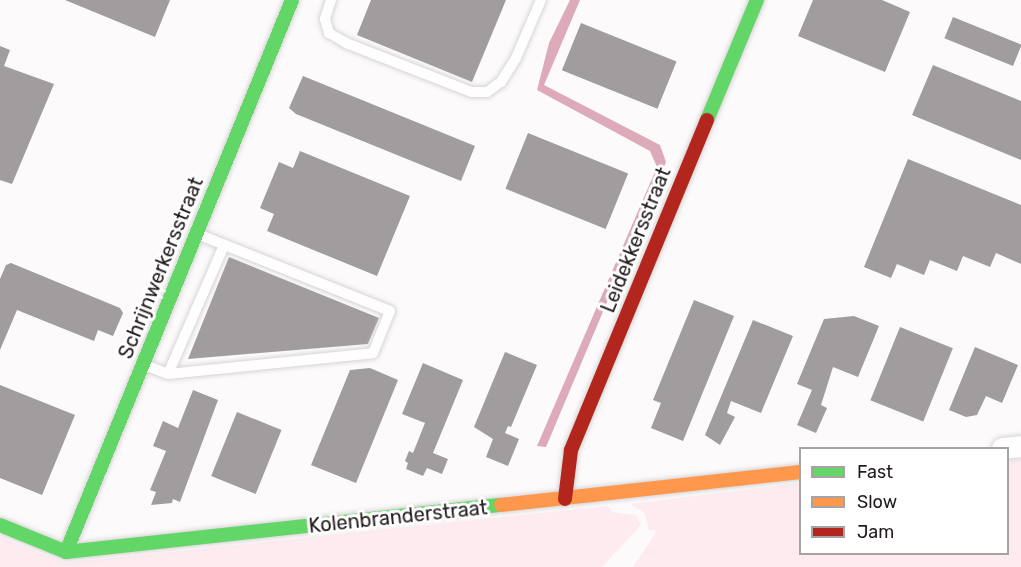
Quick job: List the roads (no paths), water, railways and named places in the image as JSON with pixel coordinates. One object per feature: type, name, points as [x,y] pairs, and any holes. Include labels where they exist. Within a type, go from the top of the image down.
[{"type":"street","name":"Schrijnwerkersstraat","points":[[66,552],[292,0]]},
{"type":"street","name":"Leidekkersstraat","points":[[565,499],[565,478],[571,450],[757,0]]},
{"type":"street","name":"Kolenbranderstraat","points":[[0,525],[66,552],[799,472]]},
{"type":"lane","points":[[331,0],[325,19],[329,33],[346,44],[472,92],[487,92],[501,82],[541,0]]},
{"type":"lane","points":[[142,364],[168,374],[373,352],[390,311],[196,233]]},
{"type":"lane","points":[[168,374],[224,245]]}]
